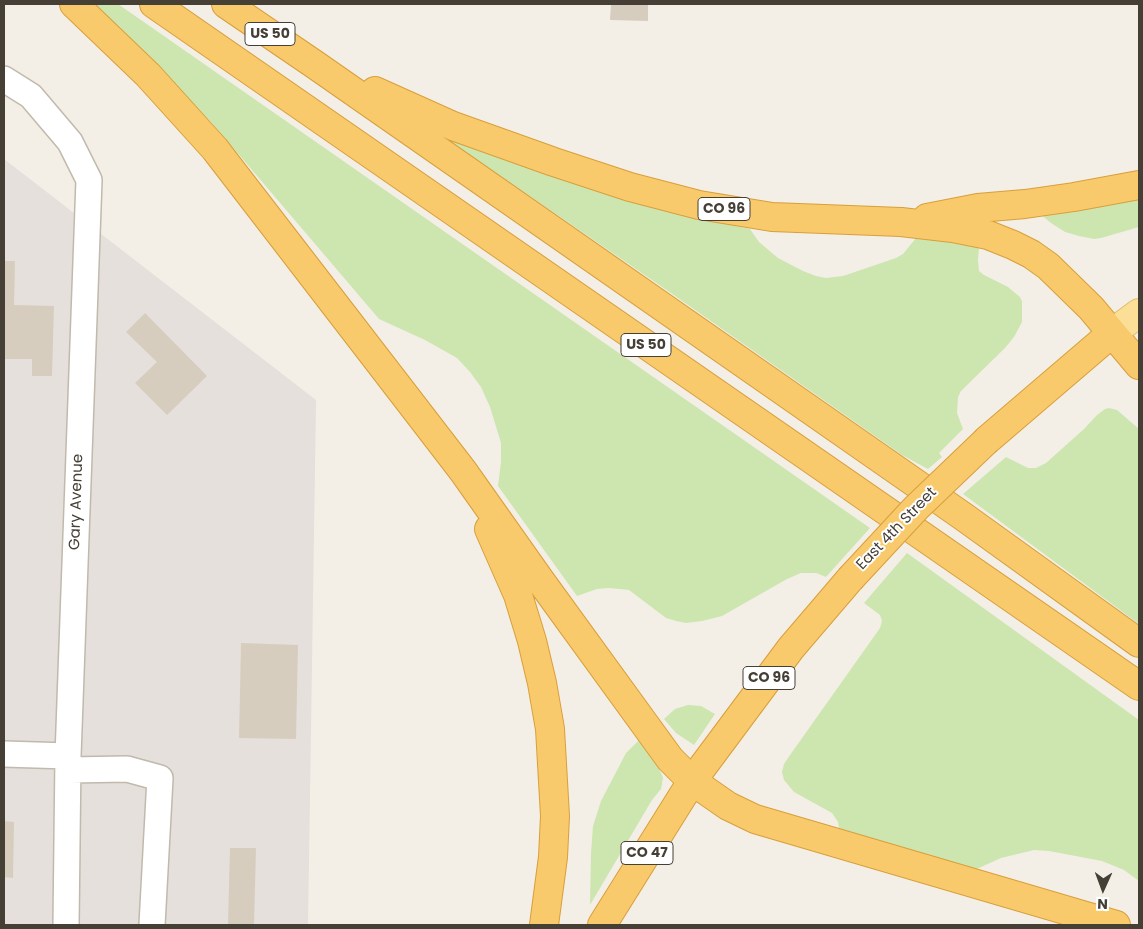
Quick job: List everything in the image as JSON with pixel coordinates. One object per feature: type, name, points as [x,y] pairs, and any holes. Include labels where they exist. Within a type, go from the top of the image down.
[{"type":"highway","points":[[74,4],[148,75],[215,149],[463,471],[664,752],[692,781],[728,806],[755,819],[1116,925]]},
{"type":"highway","name":"US 50","points":[[154,4],[1139,686]]},
{"type":"highway","name":"US 50","points":[[226,4],[956,512],[1139,643]]},
{"type":"highway","name":"CO 96","points":[[314,64],[453,126],[545,159],[630,187],[698,205],[772,217],[901,222],[978,208],[1025,204],[1125,189],[1139,185]]},
{"type":"highway","points":[[901,222],[952,228],[988,235],[1030,254],[1048,266],[1068,284],[1139,365]]},
{"type":"highway","name":"East 4th Street","points":[[692,781],[792,648],[850,579],[916,508],[987,440],[1112,333]]},
{"type":"highway","points":[[463,471],[518,595],[542,683],[550,729],[554,816],[553,857],[544,925]]},
{"type":"highway","name":"CO 47","points":[[602,925],[692,781]]},
{"type":"main road","name":"East 4th Street","points":[[1112,333],[1139,313]]},
{"type":"street","name":"Gary Avenue","points":[[4,79],[32,96],[70,142],[88,180],[68,763],[66,925]]},
{"type":"street","points":[[4,754],[127,769],[160,778],[152,925]]},
{"type":"shaded area","points":[[4,159],[316,400],[308,925],[4,925]]},
{"type":"green space","points":[[90,4],[118,4],[870,528],[826,577],[816,573],[801,573],[722,616],[702,621],[686,623],[666,618],[629,590],[597,589],[577,596],[498,486],[501,443],[490,407],[481,387],[470,372],[457,358],[425,340],[379,319],[212,123],[132,40]]},
{"type":"green space","points":[[435,131],[708,220],[750,229],[759,242],[778,258],[816,276],[826,278],[843,276],[896,258],[903,254],[916,238],[953,241],[979,246],[979,271],[1008,287],[1020,297],[1022,301],[1022,322],[1014,337],[1005,348],[961,391],[958,397],[957,413],[963,429],[939,453],[942,457],[928,469],[902,455]]},
{"type":"green space","points":[[1139,197],[1139,227],[1101,238],[1094,239],[1065,232],[1040,214]]},
{"type":"green space","points":[[1109,408],[1117,410],[1139,429],[1139,624],[963,494],[1006,457],[1028,468],[1036,468],[1046,463],[1097,415]]},
{"type":"green space","points":[[907,553],[1139,720],[1139,881],[1124,870],[1102,861],[1034,850],[1001,858],[970,872],[840,834],[838,822],[832,813],[794,792],[784,780],[782,772],[784,764],[880,628],[882,621],[880,615],[864,603]]},
{"type":"green space","points":[[688,705],[701,706],[715,714],[694,745],[676,733],[664,719],[675,709]]},
{"type":"green space","points":[[639,740],[659,768],[663,778],[661,789],[652,800],[590,905],[593,826],[601,801],[626,753]]},
{"type":"building","points":[[611,4],[648,4],[648,21],[610,20]]},
{"type":"building","points":[[4,261],[15,261],[14,305],[54,306],[52,376],[32,376],[32,359],[4,359]]},
{"type":"building","points":[[145,313],[207,376],[167,415],[135,383],[157,362],[126,332]]},
{"type":"building","points":[[241,643],[298,645],[296,739],[239,738]]},
{"type":"building","points":[[4,821],[14,822],[13,878],[4,877]]},
{"type":"building","points":[[230,848],[256,848],[254,925],[228,925]]}]
